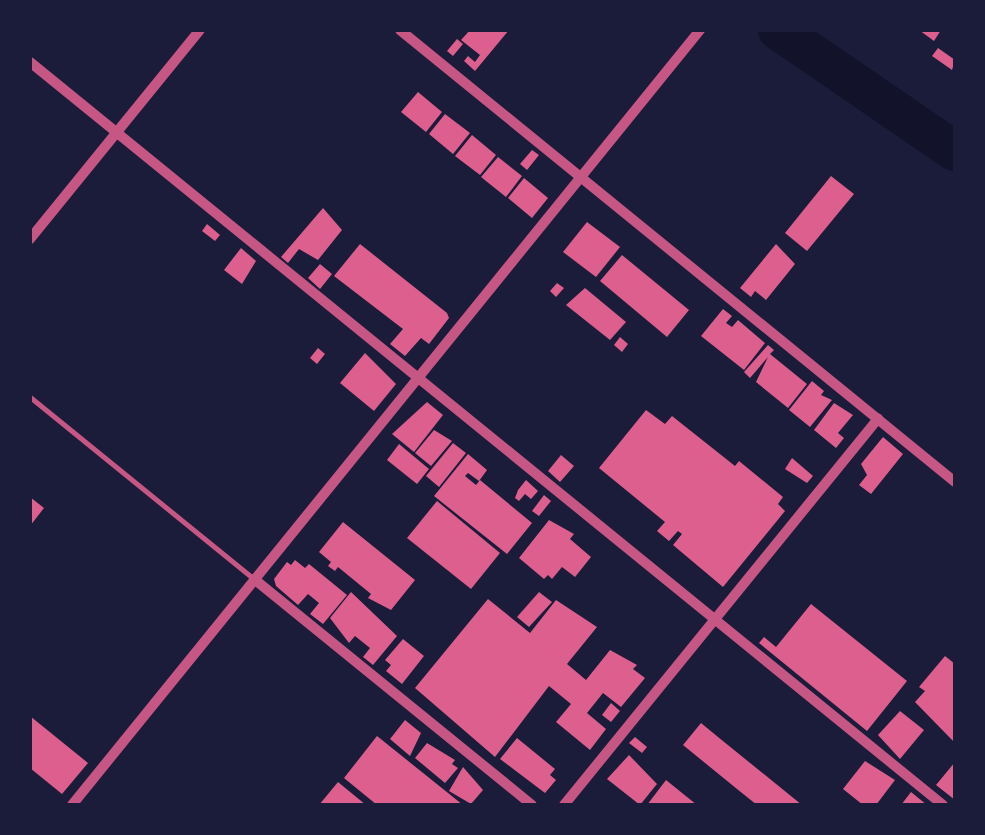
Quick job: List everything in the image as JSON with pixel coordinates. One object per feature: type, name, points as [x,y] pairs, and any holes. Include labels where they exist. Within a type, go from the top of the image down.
[{"type":"street","points":[[30,239],[200,30]]},
{"type":"street","points":[[400,30],[955,482]]},
{"type":"street","points":[[72,805],[700,30]]},
{"type":"street","points":[[30,62],[943,805]]},
{"type":"street","points":[[564,805],[878,419]]},
{"type":"street","points":[[254,579],[532,805]]},
{"type":"lane","points":[[30,397],[254,579]]},
{"type":"building","points":[[470,30],[509,30],[475,71],[464,61],[468,56],[475,62],[480,55],[461,40]]},
{"type":"building","points":[[919,30],[941,30],[934,41]]},
{"type":"building","points":[[457,39],[463,44],[453,56],[447,51]]},
{"type":"building","points":[[938,48],[955,60],[952,70],[932,56]]},
{"type":"building","points":[[418,92],[442,112],[426,132],[401,112]]},
{"type":"building","points":[[445,114],[470,133],[453,154],[429,134]]},
{"type":"building","points":[[472,135],[496,155],[480,175],[455,156]]},
{"type":"building","points":[[532,150],[539,155],[527,170],[520,164]]},
{"type":"building","points":[[498,157],[522,176],[506,197],[481,177]]},
{"type":"building","points":[[831,176],[854,194],[807,251],[785,233]]},
{"type":"building","points":[[524,178],[548,198],[532,218],[508,198]]},
{"type":"building","points":[[323,208],[342,230],[318,260],[299,249],[288,263],[281,257]]},
{"type":"building","points":[[587,222],[620,247],[596,277],[563,252]]},
{"type":"building","points":[[207,224],[220,235],[215,241],[202,231]]},
{"type":"building","points":[[360,244],[447,313],[449,318],[429,344],[421,338],[405,356],[390,344],[403,329],[334,276]]},
{"type":"building","points":[[776,244],[795,264],[766,300],[755,291],[751,297],[740,288]]},
{"type":"building","points":[[241,248],[256,261],[242,284],[224,270]]},
{"type":"building","points":[[622,255],[689,310],[667,337],[600,281]]},
{"type":"building","points":[[320,264],[332,274],[320,289],[308,278]]},
{"type":"building","points":[[557,283],[564,288],[556,297],[550,291]]},
{"type":"building","points":[[585,288],[626,322],[610,340],[566,305]]},
{"type":"building","points":[[723,309],[732,316],[726,323],[732,327],[738,320],[765,343],[744,370],[701,336]]},
{"type":"building","points":[[620,337],[628,344],[622,352],[614,345]]},
{"type":"building","points":[[768,345],[774,350],[770,354],[807,384],[788,408],[756,382],[768,357],[750,378],[744,372]]},
{"type":"building","points":[[318,348],[325,354],[317,364],[310,358]]},
{"type":"building","points":[[365,353],[396,384],[374,411],[340,383]]},
{"type":"building","points":[[812,381],[824,391],[821,395],[832,400],[810,427],[789,410]]},
{"type":"building","points":[[427,402],[443,415],[414,452],[392,434]]},
{"type":"building","points":[[834,403],[853,415],[838,433],[844,438],[836,448],[814,430]]},
{"type":"building","points":[[646,410],[665,424],[672,416],[735,466],[739,461],[783,497],[778,504],[785,511],[723,587],[673,545],[682,534],[678,531],[669,541],[657,531],[665,522],[599,468]]},
{"type":"building","points":[[434,430],[452,441],[431,466],[415,453]]},
{"type":"building","points":[[883,437],[903,454],[871,494],[859,485],[867,475],[861,464]]},
{"type":"building","points":[[453,443],[466,453],[439,487],[426,476]]},
{"type":"building","points":[[399,444],[429,469],[417,484],[387,460]]},
{"type":"building","points":[[468,454],[487,470],[479,481],[468,473],[465,476],[476,485],[480,480],[532,523],[507,554],[434,496]]},
{"type":"building","points":[[561,455],[574,466],[560,482],[548,471]]},
{"type":"building","points":[[792,458],[813,476],[807,483],[785,469]]},
{"type":"building","points":[[526,480],[538,491],[531,499],[525,494],[519,501],[515,498]]},
{"type":"building","points":[[544,495],[551,501],[539,516],[532,511]]},
{"type":"building","points":[[30,497],[44,508],[30,526]]},
{"type":"building","points":[[437,501],[500,553],[471,589],[407,538]]},
{"type":"building","points":[[549,520],[574,534],[570,539],[591,557],[575,577],[562,567],[552,579],[548,575],[544,579],[519,558]]},
{"type":"building","points":[[343,522],[415,580],[391,610],[368,598],[371,594],[338,567],[335,571],[328,566],[331,562],[319,552]]},
{"type":"building","points":[[295,560],[305,568],[309,564],[347,595],[323,624],[310,614],[319,603],[308,594],[298,605],[276,586],[274,579],[287,562],[291,565]]},
{"type":"building","points":[[351,592],[397,636],[373,665],[363,657],[370,648],[355,636],[349,643],[330,618]]},
{"type":"building","points":[[539,592],[552,602],[529,627],[517,617]]},
{"type":"building","points":[[488,599],[530,633],[556,600],[597,627],[567,664],[586,680],[610,650],[637,665],[633,669],[645,678],[621,707],[603,693],[587,713],[606,729],[590,750],[556,722],[571,704],[549,686],[495,757],[415,688]]},
{"type":"building","points":[[811,604],[907,681],[867,731],[759,643],[764,637],[776,647]]},
{"type":"building","points":[[403,639],[424,656],[402,684],[386,671],[391,665],[385,660]]},
{"type":"building","points":[[945,656],[955,664],[955,743],[915,702],[925,691],[919,687]]},
{"type":"building","points":[[611,703],[620,711],[611,722],[602,715]]},
{"type":"building","points":[[900,711],[924,730],[900,759],[878,735]]},
{"type":"building","points":[[30,716],[88,763],[62,794],[30,768]]},
{"type":"building","points":[[405,720],[421,733],[410,756],[390,739]]},
{"type":"building","points":[[701,723],[802,805],[757,805],[737,789],[683,745]]},
{"type":"building","points":[[377,736],[463,805],[377,805],[344,778]]},
{"type":"building","points":[[635,737],[647,747],[642,753],[629,743]]},
{"type":"building","points":[[517,738],[555,769],[550,775],[556,780],[545,793],[500,759]]},
{"type":"building","points":[[427,743],[455,760],[452,764],[458,768],[445,783],[415,758]]},
{"type":"building","points":[[629,755],[657,784],[640,805],[607,779]]},
{"type":"building","points":[[865,761],[895,780],[876,805],[863,805],[843,789]]},
{"type":"building","points":[[955,762],[955,800],[936,785]]},
{"type":"building","points":[[463,767],[483,790],[471,804],[449,791]]},
{"type":"building","points":[[666,780],[697,805],[647,805]]},
{"type":"building","points":[[338,782],[366,805],[319,805]]},
{"type":"building","points":[[911,792],[927,805],[901,805]]},
{"type":"waterway","points":[[778,30],[955,151]]}]
